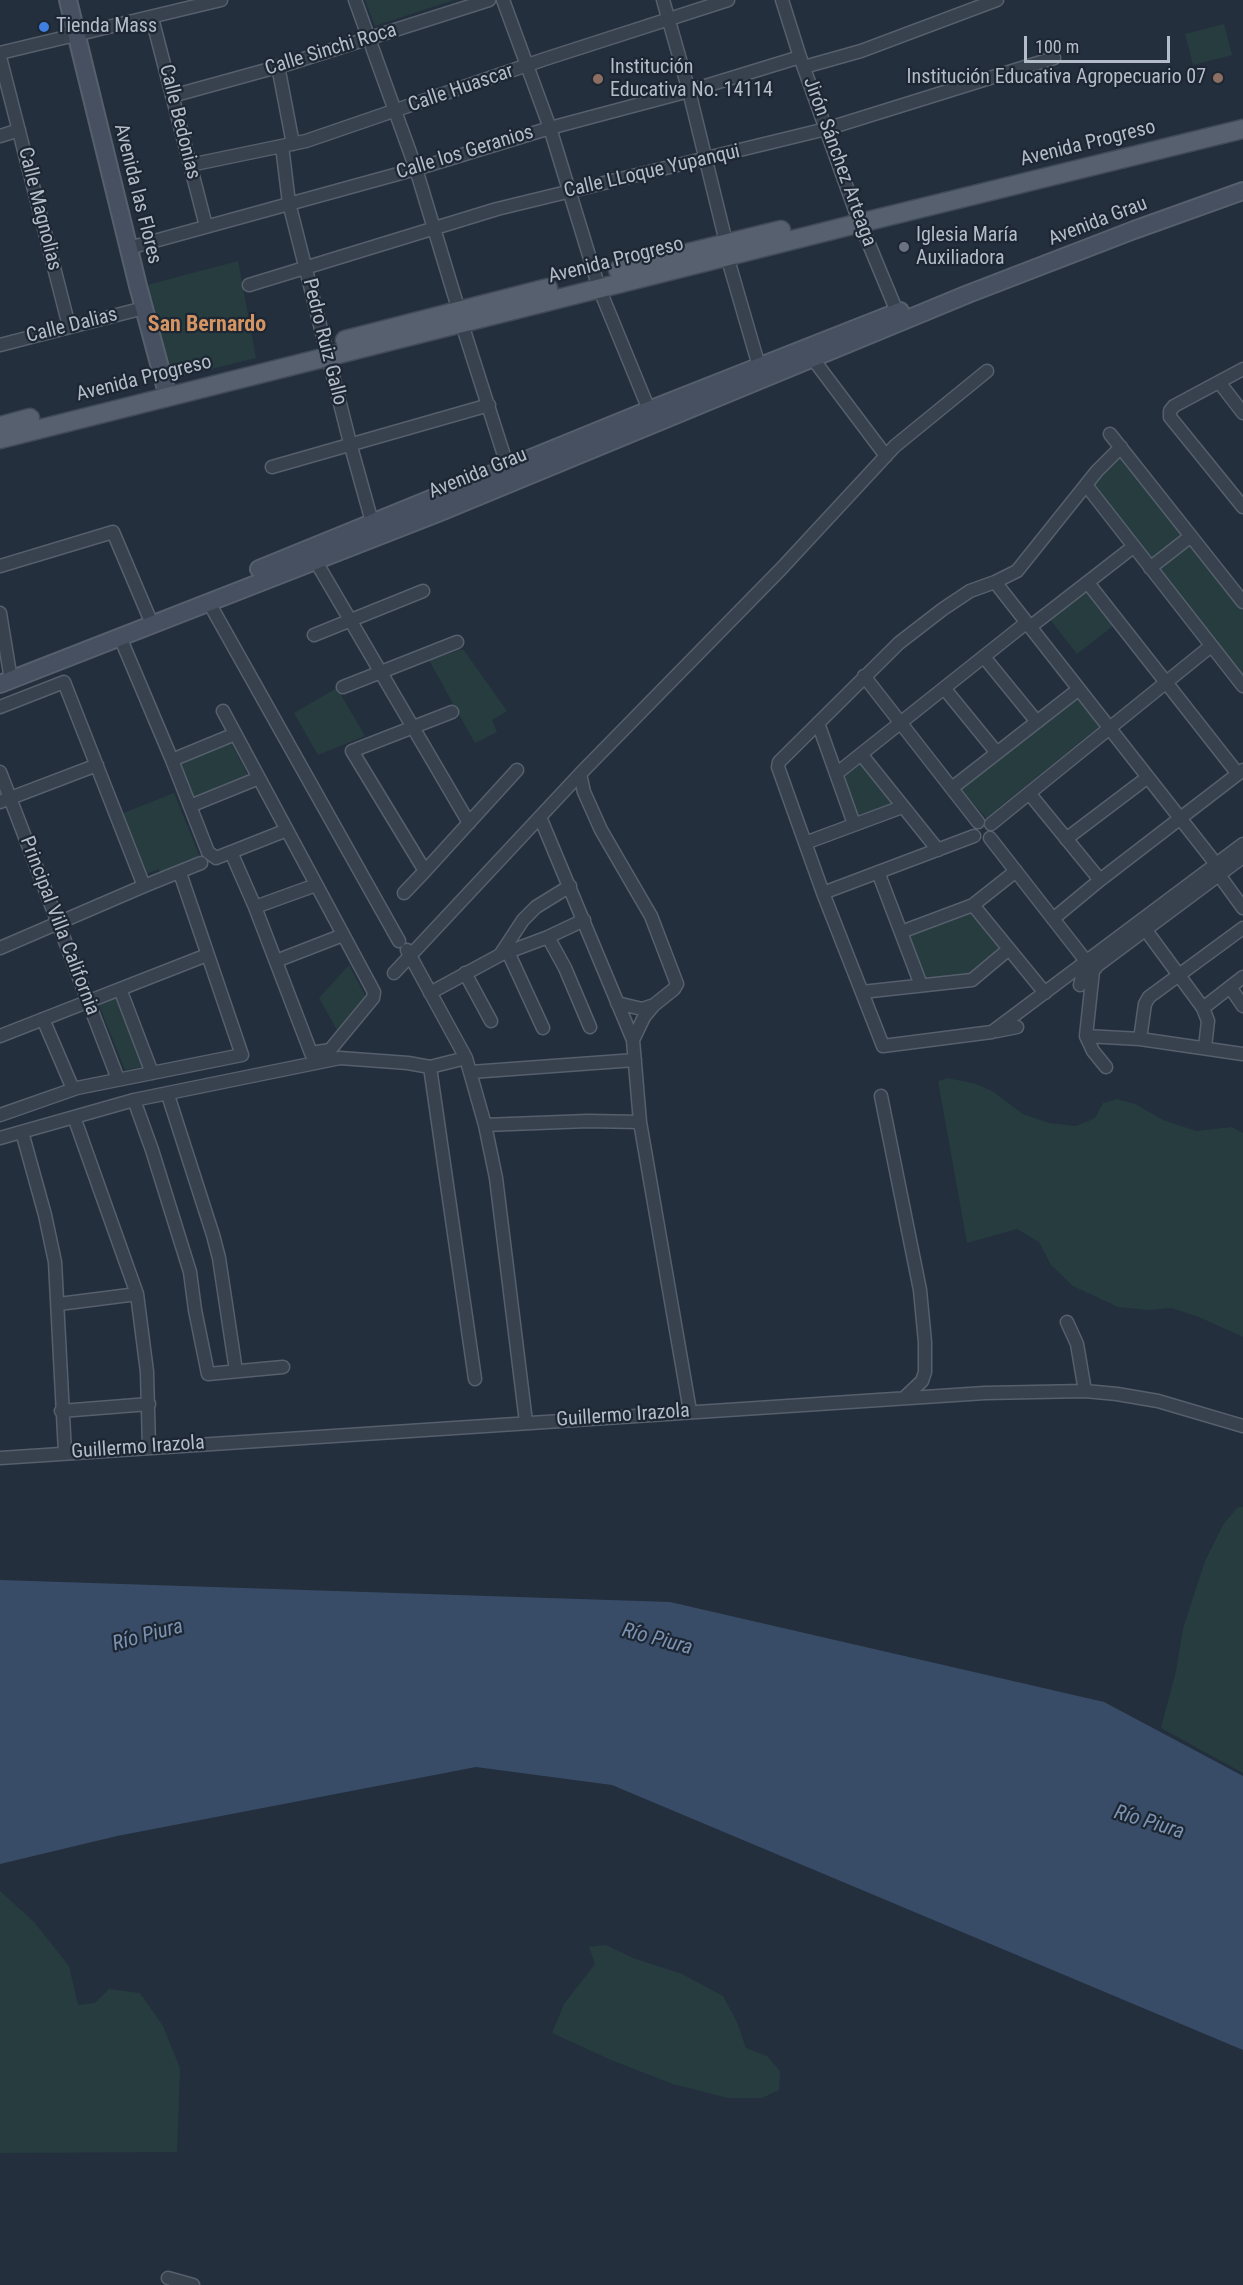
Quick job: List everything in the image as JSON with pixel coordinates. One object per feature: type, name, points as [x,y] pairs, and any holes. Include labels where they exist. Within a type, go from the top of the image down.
[{"type":"main road","name":"Avenida Progreso","points":[[858,218],[1243,117]]},
{"type":"main road","name":"Avenida Progreso","points":[[0,426],[166,391],[726,249],[1243,129]]},
{"type":"main road","name":"Avenida Progreso","points":[[0,439],[166,391]]},
{"type":"street","name":"Avenida las Flores","points":[[68,0],[166,391]]},
{"type":"street","points":[[0,55],[221,0]]},
{"type":"street","points":[[355,0],[416,169],[508,468]]},
{"type":"street","name":"Calle Sinchi Roca","points":[[172,96],[278,66],[489,0]]},
{"type":"street","points":[[503,0],[550,128],[597,282],[652,417]]},
{"type":"street","points":[[663,0],[707,159],[726,249],[761,373]]},
{"type":"street","name":"Calle Huascar","points":[[190,165],[287,145],[728,0]]},
{"type":"street","name":"Jirón Sánchez Arteaga","points":[[782,0],[858,218],[899,317]]},
{"type":"street","name":"Calle los Geranios","points":[[129,248],[416,169],[550,128],[802,62],[861,51],[997,0]]},
{"type":"street","name":"Calle Bedonias","points":[[152,18],[206,226]]},
{"type":"street","name":"Calle Magnolias","points":[[0,55],[69,326]]},
{"type":"street","name":"Calle LLoque Yupanqui","points":[[249,285],[497,209],[826,129],[1054,58]]},
{"type":"street","name":"Pedro Ruiz Gallo","points":[[278,66],[287,145],[289,203],[374,530]]},
{"type":"street","points":[[0,136],[19,130]]},
{"type":"street","name":"Avenida Grau","points":[[761,373],[813,359],[934,300],[968,294],[1243,191]]},
{"type":"street","name":"Calle Dalias","points":[[0,345],[144,308]]},
{"type":"street","name":"Avenida Grau","points":[[5,676],[374,530],[438,513],[652,417],[899,317]]},
{"type":"street","points":[[813,359],[886,456]]},
{"type":"street","points":[[1243,369],[1174,406],[1170,411],[1170,417],[1243,507]]},
{"type":"street","points":[[394,973],[580,774],[781,569],[895,446],[987,371]]},
{"type":"street","points":[[1218,382],[1243,412]]},
{"type":"street","points":[[272,467],[489,405]]},
{"type":"street","name":"Avenida Grau","points":[[5,676],[120,637],[151,619],[208,601],[315,560],[508,468],[652,417]]},
{"type":"street","points":[[1110,434],[1243,602]]},
{"type":"street","points":[[1017,1027],[883,1046],[823,893],[778,767],[779,762],[899,643],[970,591],[1017,571],[1097,471],[1121,447]]},
{"type":"street","points":[[1086,485],[1211,646],[1241,680]]},
{"type":"street","points":[[0,566],[114,532],[151,619]]},
{"type":"street","points":[[1150,568],[1191,536]]},
{"type":"street","points":[[836,774],[984,657],[1088,583],[1133,547]]},
{"type":"street","points":[[315,560],[469,822]]},
{"type":"street","points":[[995,582],[1181,819],[1243,908]]},
{"type":"street","points":[[1053,919],[1241,772],[1088,583]]},
{"type":"street","points":[[314,635],[423,591]]},
{"type":"street","points":[[208,601],[401,943],[411,956],[466,1058],[485,1125],[496,1178],[526,1422]]},
{"type":"street","points":[[0,613],[5,676]]},
{"type":"street","points":[[120,637],[208,852],[216,858],[287,830]]},
{"type":"street","points":[[343,687],[457,642]]},
{"type":"street","points":[[974,836],[973,828],[1029,793],[1211,646]]},
{"type":"street","points":[[984,657],[1037,722]]},
{"type":"street","points":[[864,676],[952,788],[993,830],[990,838]]},
{"type":"street","points":[[0,706],[64,682],[144,886]]},
{"type":"street","points":[[944,688],[997,753]]},
{"type":"street","points":[[952,788],[1079,689]]},
{"type":"street","points":[[223,711],[374,995],[359,1017],[330,1050],[311,1053],[255,907],[231,852]]},
{"type":"street","points":[[425,871],[352,751],[453,712]]},
{"type":"street","points":[[818,723],[854,824]]},
{"type":"street","points":[[172,760],[236,734]]},
{"type":"street","points":[[861,754],[938,850]]},
{"type":"street","points":[[5,800],[97,765]]},
{"type":"street","points":[[404,893],[517,770]]},
{"type":"street","name":"Principal Villa California","points":[[0,772],[5,800],[58,923],[118,1079]]},
{"type":"street","points":[[580,774],[591,809],[651,916],[677,984],[644,1017],[633,1040]]},
{"type":"street","points":[[1066,839],[1148,777]]},
{"type":"street","points":[[190,806],[259,778]]},
{"type":"street","points":[[1029,793],[1100,880]]},
{"type":"street","points":[[805,843],[902,807]]},
{"type":"street","points":[[540,817],[633,1040],[640,1122],[690,1411]]},
{"type":"street","points":[[823,893],[974,836],[983,840],[990,838]]},
{"type":"street","points":[[990,838],[1086,961]]},
{"type":"street","points":[[1106,1067],[1093,1051],[1086,1036],[1093,971],[1218,869],[1243,844]]},
{"type":"street","points":[[993,1032],[1086,961],[1218,869],[1243,857]]},
{"type":"street","points":[[0,948],[201,863]]},
{"type":"street","points":[[901,932],[973,905],[1016,871]]},
{"type":"street","points":[[878,872],[921,985]]},
{"type":"street","points":[[0,1115],[73,1089],[242,1055],[180,873]]},
{"type":"street","points":[[255,907],[316,885]]},
{"type":"street","points":[[504,954],[523,920],[536,907],[570,886]]},
{"type":"street","points":[[973,905],[1045,993]]},
{"type":"street","points":[[430,993],[504,954],[584,920]]},
{"type":"street","points":[[1140,1039],[1145,1004],[1149,997],[1243,928]]},
{"type":"street","points":[[1145,929],[1203,1008],[1208,1021],[1205,1047]]},
{"type":"street","points":[[276,961],[343,935]]},
{"type":"street","points":[[548,937],[565,968],[590,1028]]},
{"type":"street","points":[[862,993],[972,980],[1009,949]]},
{"type":"street","points":[[504,954],[543,1028]]},
{"type":"street","points":[[0,1036],[207,955]]},
{"type":"street","points":[[1080,984],[1086,961]]},
{"type":"street","points":[[465,973],[491,1021]]},
{"type":"street","points":[[1203,1008],[1243,977]]},
{"type":"street","points":[[1230,987],[1243,1006]]},
{"type":"street","points":[[120,989],[152,1073]]},
{"type":"street","points":[[617,1003],[642,1009],[654,1005]]},
{"type":"street","points":[[43,1019],[73,1089]]},
{"type":"street","points":[[1086,1036],[1140,1039],[1243,1054]]},
{"type":"street","points":[[0,1138],[134,1100],[168,1095],[339,1058],[408,1063],[430,1067],[466,1058]]},
{"type":"street","points":[[471,1072],[635,1060]]},
{"type":"street","points":[[430,1067],[475,1379]]},
{"type":"street","points":[[168,1095],[219,1258],[236,1371]]},
{"type":"street","points":[[881,1096],[920,1290],[925,1342],[925,1372],[922,1382],[904,1398]]},
{"type":"street","points":[[134,1100],[190,1272],[208,1374],[283,1368]]},
{"type":"street","points":[[74,1117],[137,1294],[145,1350],[149,1448]]},
{"type":"street","points":[[485,1125],[588,1121],[640,1122]]},
{"type":"street","points":[[22,1132],[56,1262],[64,1453]]},
{"type":"street","points":[[59,1304],[137,1294]]},
{"type":"street","points":[[1067,1322],[1077,1344],[1085,1391]]},
{"type":"street","name":"Guillermo Irazola","points":[[0,1458],[986,1393],[1085,1391],[1158,1401],[1243,1426]]},
{"type":"street","points":[[61,1411],[149,1404]]},
{"type":"street","points":[[168,2278],[193,2285]]},
{"type":"green space","points":[[365,0],[454,0],[375,26]]},
{"type":"green space","points":[[1224,24],[1232,55],[1193,65],[1185,34]]},
{"type":"green space","points":[[238,261],[256,358],[170,379],[147,285]]},
{"type":"green space","points":[[1120,455],[1243,611],[1243,677],[1090,484]]},
{"type":"green space","points":[[1085,589],[1113,626],[1077,654],[1049,618]]},
{"type":"green space","points":[[463,649],[507,711],[492,720],[497,732],[475,743],[429,660]]},
{"type":"green space","points":[[337,688],[365,736],[318,755],[294,713]]},
{"type":"green space","points":[[1077,694],[1101,725],[986,818],[960,788]]},
{"type":"green space","points":[[231,743],[248,775],[192,797],[180,764]]},
{"type":"green space","points":[[859,759],[896,804],[857,820],[839,775]]},
{"type":"green space","points":[[174,793],[200,857],[160,873],[159,869],[146,874],[121,814]]},
{"type":"green space","points":[[970,909],[1004,948],[968,975],[925,980],[906,934]]},
{"type":"green space","points":[[349,965],[367,999],[337,1030],[319,998]]},
{"type":"green space","points":[[119,997],[144,1067],[125,1070],[99,1005]]},
{"type":"green space","points":[[948,1078],[976,1084],[992,1091],[1023,1114],[1049,1123],[1076,1126],[1095,1118],[1103,1103],[1117,1099],[1135,1104],[1163,1120],[1196,1131],[1232,1127],[1243,1133],[1243,1337],[1199,1317],[1171,1308],[1148,1310],[1118,1307],[1073,1286],[1051,1265],[1039,1242],[1017,1229],[967,1243],[938,1081]]},
{"type":"green space","points":[[1238,1507],[1243,1507],[1243,1773],[1161,1728],[1176,1671],[1183,1629],[1206,1559],[1224,1523]]},
{"type":"green space","points":[[0,1891],[34,1922],[69,1966],[78,2005],[95,2003],[109,1989],[140,1993],[163,2026],[180,2068],[177,2152],[0,2153]]},
{"type":"green space","points":[[606,1945],[633,1958],[682,1974],[723,1996],[737,2022],[746,2048],[767,2056],[780,2071],[779,2090],[762,2098],[728,2098],[673,2084],[611,2060],[552,2033],[564,2004],[595,1964],[589,1947]]},
{"type":"water","name":"Río Piura","points":[[0,1580],[670,1602],[1104,1702],[1243,1776],[1243,2050],[612,1785],[476,1767],[117,1836],[0,1864]]},
{"type":"place","name":"Tienda Mass","points":[[44,27]]},
{"type":"place","name":"Institución Educativa Agropecuario 07","points":[[1218,78]]},
{"type":"place","name":"Institución Educativa No. 14114","points":[[598,79]]},
{"type":"place","name":"Iglesia María Auxiliadora","points":[[904,247]]},
{"type":"district","name":"San Bernardo","points":[[207,325]]}]
